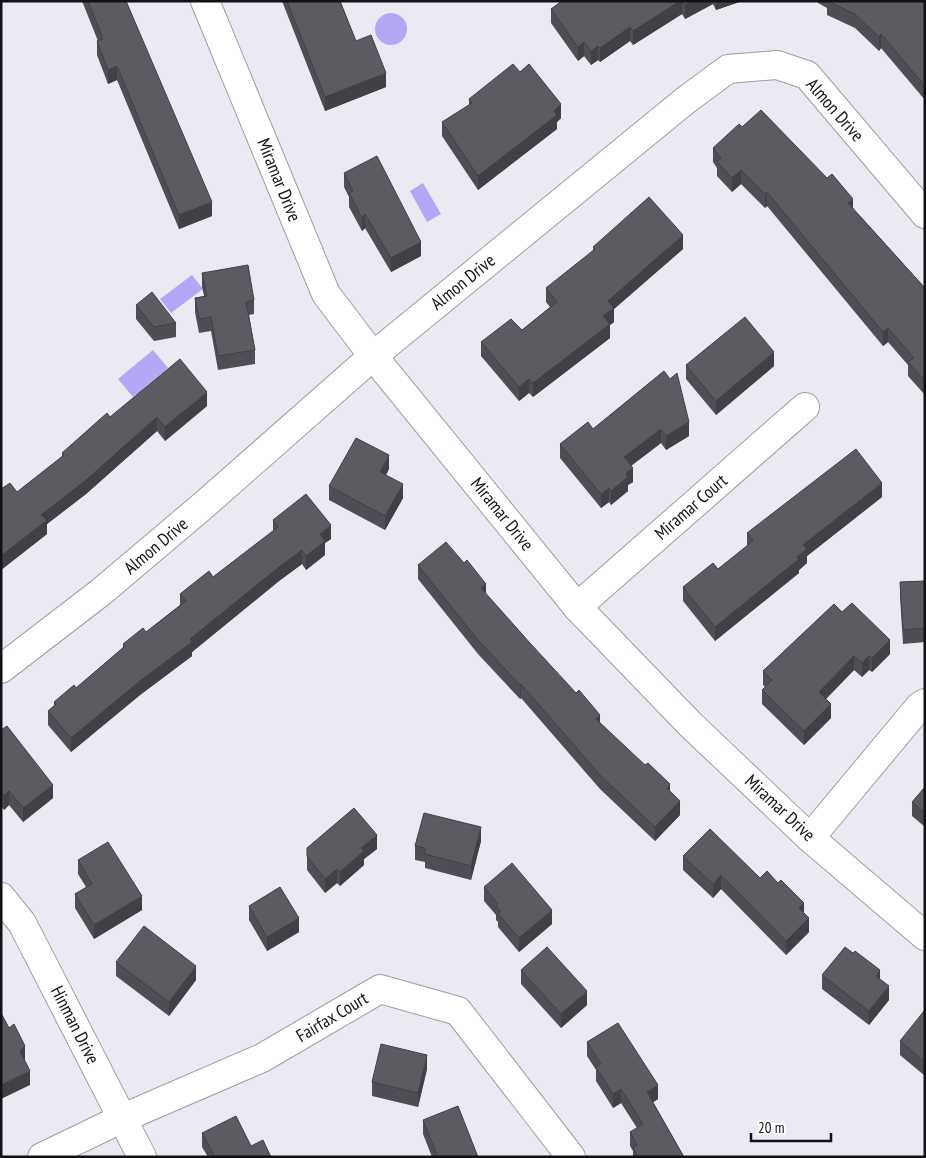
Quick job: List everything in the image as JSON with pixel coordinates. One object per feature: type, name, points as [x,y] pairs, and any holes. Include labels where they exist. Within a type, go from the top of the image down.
[{"type":"street","name":"Miramar Drive","points":[[205,1],[326,294],[373,356],[577,607],[690,724],[810,838],[925,936]]},
{"type":"street","name":"Almon Drive","points":[[1,669],[101,592],[198,510],[373,356],[686,100],[728,70],[778,65],[807,75],[925,214]]},
{"type":"street","name":"Miramar Court","points":[[577,607],[805,407]]},
{"type":"street","points":[[810,838],[919,707],[925,703]]},
{"type":"street","name":"Hinman Drive","points":[[1,896],[22,923],[142,1157]]},
{"type":"street","name":"Fairfax Court","points":[[42,1157],[123,1118],[262,1058],[380,989],[458,1011],[572,1157]]},
{"type":"shaded area","points":[[391,13],[397,14],[402,18],[406,23],[406,35],[402,40],[397,44],[391,45],[385,44],[380,40],[376,35],[375,29],[376,23],[380,18],[385,14]]},
{"type":"shaded area","points":[[423,183],[441,214],[427,222],[410,191]]},
{"type":"shaded area","points":[[192,275],[203,289],[171,313],[160,299]]},
{"type":"shaded area","points":[[153,350],[168,368],[144,388],[140,399],[136,394],[133,397],[118,379]]},
{"type":"building","points":[[88,1],[126,1],[212,202],[179,215],[117,66],[108,70],[97,41],[103,39]]},
{"type":"building","points":[[287,1],[340,1],[356,41],[371,35],[386,73],[325,97]]},
{"type":"building","points":[[562,1],[680,1],[633,31],[630,27],[600,48],[598,46],[591,51],[584,42],[578,47],[551,9]]},
{"type":"building","points":[[682,1],[691,1],[685,5]]},
{"type":"building","points":[[827,1],[922,1],[925,4],[925,86],[881,34],[879,37],[855,14]]},
{"type":"building","points":[[513,64],[520,72],[529,64],[561,104],[554,111],[557,115],[478,176],[442,122],[472,103],[469,99]]},
{"type":"building","points":[[761,110],[827,178],[832,174],[853,199],[848,203],[925,288],[925,381],[908,362],[914,358],[888,328],[883,332],[767,192],[765,194],[741,170],[732,178],[717,162],[721,158],[713,148],[739,124],[742,127]]},
{"type":"building","points":[[377,156],[421,242],[391,258],[365,214],[362,218],[349,193],[353,191],[344,173]]},
{"type":"building","points":[[649,197],[683,235],[608,301],[614,308],[603,316],[610,324],[533,383],[529,379],[519,387],[481,342],[511,319],[522,330],[557,302],[546,288],[595,249],[593,247]]},
{"type":"building","points":[[248,265],[254,300],[246,302],[255,350],[218,356],[211,317],[199,319],[195,298],[207,296],[202,273]]},
{"type":"building","points":[[152,292],[176,323],[154,327],[136,305]]},
{"type":"building","points":[[745,317],[774,352],[716,401],[686,365]]},
{"type":"building","points":[[180,359],[207,392],[165,427],[157,417],[86,480],[41,515],[47,520],[1,556],[1,489],[10,483],[17,492],[64,455],[62,453],[107,413],[110,417]]},
{"type":"building","points":[[664,371],[670,379],[677,373],[689,422],[666,436],[661,429],[624,457],[633,468],[626,473],[628,477],[611,491],[609,488],[601,494],[560,444],[588,422],[593,429]]},
{"type":"building","points":[[356,438],[389,455],[380,472],[403,484],[385,516],[329,486]]},
{"type":"building","points":[[856,449],[882,483],[803,545],[807,549],[797,557],[799,559],[715,627],[683,587],[713,563],[718,569],[753,541],[747,533]]},
{"type":"building","points":[[306,494],[331,525],[320,534],[325,541],[306,556],[302,550],[279,567],[190,639],[192,642],[140,681],[71,738],[48,711],[56,704],[54,702],[74,685],[76,688],[143,628],[146,632],[186,601],[180,594],[209,571],[213,577],[278,527],[273,520]]},
{"type":"building","points":[[446,542],[464,563],[467,560],[486,584],[481,588],[530,643],[576,693],[579,690],[600,715],[596,719],[645,765],[648,763],[670,784],[667,788],[680,801],[655,827],[600,775],[521,684],[478,640],[418,565]]},
{"type":"building","points":[[925,581],[925,628],[903,630],[900,582]]},
{"type":"building","points":[[852,603],[890,640],[872,658],[869,656],[862,663],[854,656],[819,692],[831,704],[804,731],[762,690],[772,680],[763,671],[834,604],[842,612]]},
{"type":"building","points":[[7,726],[53,785],[23,808],[9,791],[4,796],[1,792],[1,730]]},
{"type":"building","points":[[925,787],[925,813],[912,802]]},
{"type":"building","points":[[354,808],[377,835],[361,848],[364,851],[340,872],[337,869],[325,879],[307,856],[307,848]]},
{"type":"building","points":[[424,813],[481,827],[471,866],[425,854],[425,848],[415,846]]},
{"type":"building","points":[[710,829],[760,878],[767,871],[778,883],[781,880],[804,903],[799,908],[809,918],[786,941],[721,875],[713,884],[683,856]]},
{"type":"building","points":[[108,842],[142,896],[94,925],[75,894],[92,884],[78,860]]},
{"type":"building","points":[[512,863],[552,910],[519,938],[498,914],[501,911],[496,906],[498,904],[484,887]]},
{"type":"building","points":[[280,887],[299,918],[267,937],[249,906]]},
{"type":"building","points":[[144,926],[196,966],[169,1002],[116,962]]},
{"type":"building","points":[[547,947],[587,991],[561,1014],[521,970]]},
{"type":"building","points":[[845,947],[853,953],[855,951],[880,970],[876,976],[889,986],[869,1011],[822,975]]},
{"type":"building","points":[[925,1012],[925,1062],[900,1041]]},
{"type":"building","points":[[1,1013],[9,1028],[14,1024],[25,1046],[20,1051],[30,1071],[1,1085]]},
{"type":"building","points":[[618,1023],[658,1085],[647,1092],[684,1157],[638,1157],[633,1147],[637,1145],[630,1132],[643,1124],[621,1089],[613,1094],[596,1067],[601,1064],[587,1042]]},
{"type":"building","points":[[381,1044],[427,1055],[418,1093],[372,1082]]},
{"type":"building","points":[[458,1106],[478,1157],[438,1157],[423,1120]]},
{"type":"building","points":[[236,1116],[251,1146],[263,1140],[271,1157],[215,1157],[202,1133]]}]
